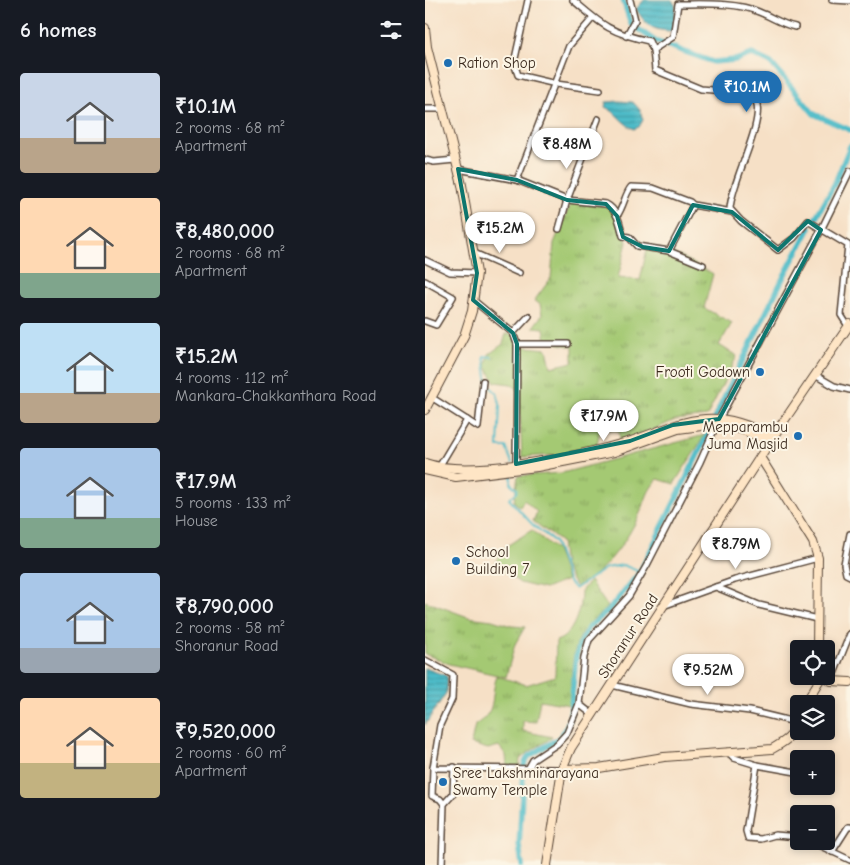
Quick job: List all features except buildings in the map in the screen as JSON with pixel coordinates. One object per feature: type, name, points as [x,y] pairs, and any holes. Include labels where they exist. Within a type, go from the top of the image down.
[{"type":"main road","points":[[425,28],[426,48],[458,169],[477,273],[473,300],[464,336],[425,410]]},
{"type":"main road","name":"Shoranur Road","points":[[547,865],[562,769],[571,748],[771,440],[849,325]]},
{"type":"main road","points":[[425,470],[456,477],[537,467],[614,452],[678,429],[718,421]]},
{"type":"main road","points":[[425,463],[439,468],[493,467],[516,464],[630,441],[673,425],[718,421],[738,423],[771,440]]},
{"type":"main road","points":[[760,457],[813,542],[818,558],[817,640]]},
{"type":"main road","points":[[835,681],[850,682]]},
{"type":"main road","points":[[562,769],[599,768],[664,757],[771,748],[790,737]]},
{"type":"street","points":[[527,0],[514,63],[518,75],[556,84],[600,90]]},
{"type":"street","points":[[573,0],[592,19],[611,31],[649,41],[653,50],[655,70],[701,89],[736,92],[756,101],[758,106],[754,126],[730,204],[732,212]]},
{"type":"street","points":[[626,36],[635,20],[630,0]]},
{"type":"street","points":[[832,0],[850,1]]},
{"type":"street","points":[[653,50],[673,38],[678,4],[720,5],[758,11],[780,24],[795,27]]},
{"type":"street","points":[[517,180],[556,84],[569,46],[592,19]]},
{"type":"street","points":[[425,109],[442,109]]},
{"type":"street","points":[[559,229],[567,200],[598,119]]},
{"type":"street","points":[[425,160],[434,162],[455,160]]},
{"type":"street","points":[[458,169],[517,180],[567,200],[607,204],[617,216],[623,236],[629,237],[637,246],[669,251],[703,265]]},
{"type":"street","points":[[528,769],[533,760],[557,744],[567,733],[579,704],[584,657],[589,640],[629,596],[663,537],[718,421],[821,230],[850,171]]},
{"type":"street","points":[[617,216],[624,206],[631,187],[653,188],[679,197],[693,205],[732,212],[778,250],[794,238],[808,221],[848,245],[841,315],[849,325]]},
{"type":"street","points":[[669,251],[693,205]]},
{"type":"street","points":[[474,253],[519,273]]},
{"type":"street","points":[[425,260],[450,272],[477,273]]},
{"type":"street","points":[[425,281],[453,297],[436,325],[425,321]]},
{"type":"street","points":[[473,300],[513,333],[517,344],[516,464]]},
{"type":"street","points":[[513,333],[529,316]]},
{"type":"street","points":[[517,344],[568,344]]},
{"type":"street","points":[[815,375],[834,386],[850,390]]},
{"type":"street","points":[[431,396],[478,427],[483,382]]},
{"type":"street","points":[[439,468],[467,420]]},
{"type":"street","points":[[850,534],[845,564],[846,574],[850,576]]},
{"type":"street","points":[[663,606],[716,587],[818,558]]},
{"type":"street","points":[[716,587],[759,605],[817,619]]},
{"type":"street","points":[[835,671],[850,634]]},
{"type":"street","points":[[425,660],[453,675],[452,699],[440,725],[433,768],[432,796],[440,799],[444,804]]},
{"type":"street","points":[[612,685],[691,704],[750,711],[790,722]]},
{"type":"street","points":[[579,704],[593,714]]},
{"type":"street","points":[[728,752],[734,758],[757,766],[790,771]]},
{"type":"street","points":[[757,766],[746,831],[749,838],[761,839],[775,835],[790,836]]},
{"type":"street","points":[[442,865],[444,804],[453,794],[454,767]]},
{"type":"street","points":[[433,768],[562,769]]},
{"type":"street","points":[[832,852],[848,827],[850,827]]},
{"type":"street","points":[[828,850],[850,860]]},
{"type":"highlighted area","points":[[458,169],[517,180],[567,200],[606,204],[617,216],[623,237],[643,247],[669,251],[693,205],[732,212],[778,250],[808,221],[821,230],[719,419],[673,425],[630,441],[516,464],[517,344],[513,333],[473,300],[477,273]]},
{"type":"green space","points":[[571,203],[606,206],[618,218],[627,242],[618,278],[640,280],[647,249],[680,256],[713,274],[704,308],[732,323],[719,345],[737,356],[707,416],[675,420],[648,432],[620,440],[619,431],[600,428],[597,446],[557,455],[522,457],[519,390],[511,384],[495,382],[486,366],[489,354],[503,344],[506,334],[514,334],[517,346],[547,349],[551,367],[573,362],[573,347],[546,341],[544,328],[533,327],[542,315],[540,304],[534,301],[551,278],[554,243]]},
{"type":"green space","points":[[705,435],[674,484],[658,479],[654,484],[629,534],[614,556],[596,574],[576,587],[564,566],[561,542],[533,521],[537,512],[524,500],[520,507],[514,502],[518,476],[562,473]]},
{"type":"green space","points":[[532,530],[556,550],[567,580],[545,589],[520,583],[494,564],[505,547]]},
{"type":"green space","points":[[590,581],[608,607],[588,625],[575,649],[569,705],[540,700],[536,722],[523,721],[523,731],[552,737],[520,759],[519,766],[507,766],[506,755],[499,746],[488,749],[471,744],[475,725],[483,719],[490,709],[497,676],[526,685],[555,676],[556,641],[562,638],[572,627],[580,605],[581,591]]},
{"type":"green space","points":[[425,601],[468,617],[525,627],[515,644],[506,677],[449,664],[425,654]]},
{"type":"water","points":[[644,0],[672,0],[676,6],[672,31],[654,28],[643,19],[636,9]]},
{"type":"water","points":[[606,102],[633,102],[640,110],[643,120],[639,127],[634,129],[630,127],[605,107]]},
{"type":"water","points":[[425,668],[447,676],[446,693],[425,725]]},
{"type":"waterway","points":[[623,0],[631,24],[655,41],[713,62],[735,60],[752,54],[771,63],[814,114],[850,130]]},
{"type":"waterway","points":[[816,217],[835,183],[850,146]]},
{"type":"waterway","points":[[715,417],[785,274],[810,228]]},
{"type":"waterway","points":[[492,357],[484,356],[488,385],[497,393],[500,404],[498,447],[506,447],[512,463]]},
{"type":"waterway","points":[[524,765],[528,757],[559,738],[566,728],[570,716],[576,657],[580,643],[588,628],[608,611],[640,572],[710,430]]},
{"type":"waterway","points":[[511,472],[511,484],[517,489],[516,493],[509,499],[533,525],[554,541],[569,582],[575,589],[606,568],[623,565],[640,572]]},
{"type":"waterway","points":[[522,865],[519,845],[523,779]]},
{"type":"place","name":"Ration Shop","points":[[448,63]]},
{"type":"place","name":"Frooti Godown","points":[[760,372]]},
{"type":"place","name":"Mepparambu Juma Masjid","points":[[798,436]]},
{"type":"place","name":"School Building 7","points":[[456,561]]},
{"type":"place","name":"Sree Lakshminarayana Swamy Temple","points":[[443,782]]}]
